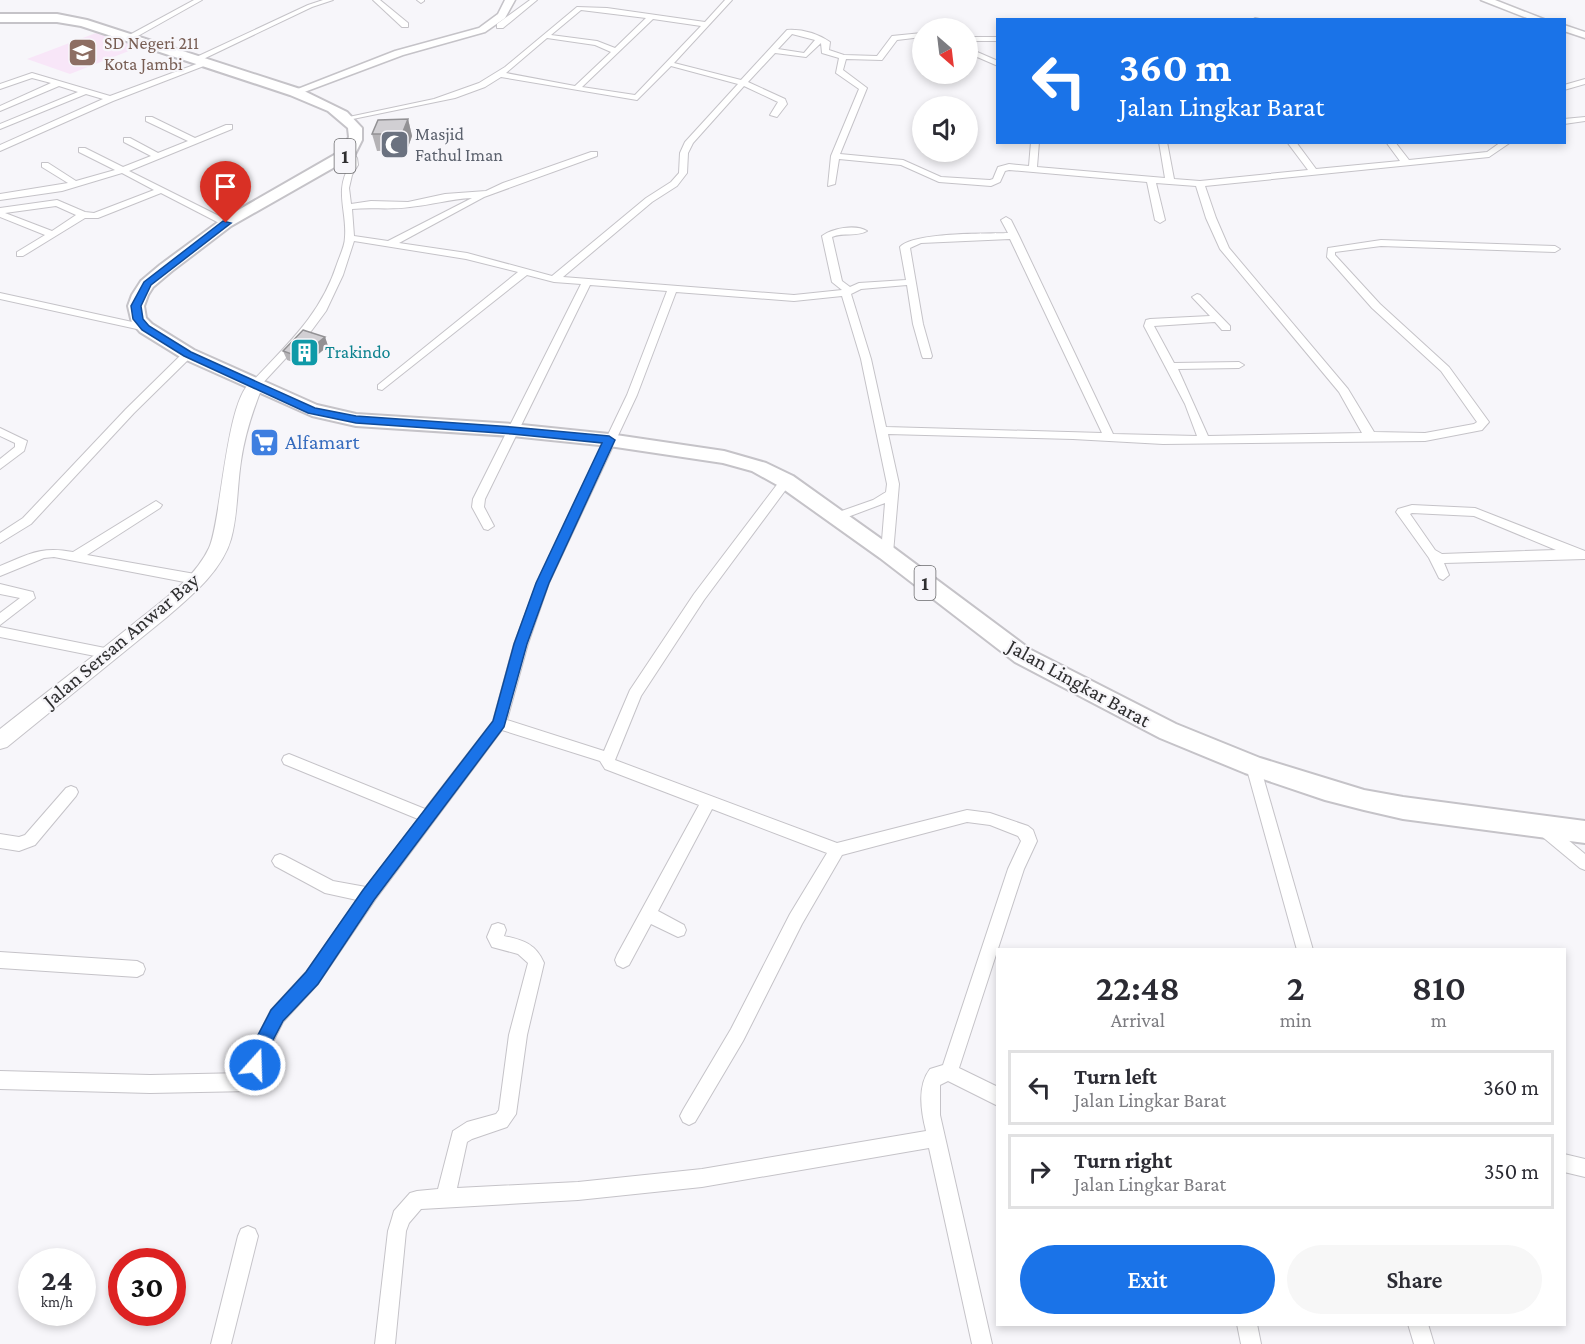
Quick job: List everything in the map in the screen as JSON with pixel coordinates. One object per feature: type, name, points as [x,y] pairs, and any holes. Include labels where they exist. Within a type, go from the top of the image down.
[{"type":"highway","name":"1","points":[[0,18],[71,20],[295,93],[326,105],[348,118],[355,126],[357,134],[349,153],[226,223],[147,284],[136,306],[138,319],[146,328]]},
{"type":"highway","name":"Jalan Lingkar Barat","points":[[146,328],[188,354],[312,410],[356,420],[512,430],[609,440],[724,457],[759,467],[786,481],[837,517],[997,638],[1042,667],[1168,731],[1252,766],[1364,800],[1585,832]]},
{"type":"main road","name":"Jalan Sersan Anwar Bay","points":[[0,741],[110,654],[195,579],[218,551],[222,539],[233,458],[243,418],[255,385]]},
{"type":"street","points":[[126,39],[199,0]]},
{"type":"street","points":[[0,148],[199,62],[310,6],[330,0]]},
{"type":"street","points":[[376,0],[405,25]]},
{"type":"street","points":[[500,26],[534,0]]},
{"type":"street","points":[[499,74],[637,98],[729,0]]},
{"type":"street","points":[[1486,0],[1536,18]]},
{"type":"street","points":[[295,93],[399,53],[482,30],[502,16],[508,4],[522,10]]},
{"type":"street","points":[[348,118],[462,94],[499,74],[576,10],[584,7],[705,24]]},
{"type":"street","points":[[577,88],[651,16]]},
{"type":"street","points":[[1566,29],[1585,35]]},
{"type":"street","points":[[554,279],[649,200],[674,184],[682,173],[684,153],[689,142],[775,51],[790,32],[820,39],[826,42],[825,51],[843,57],[879,58],[895,38],[912,36]]},
{"type":"street","points":[[545,36],[597,43],[616,51]]},
{"type":"street","points":[[775,51],[806,55],[820,39]]},
{"type":"street","points":[[978,39],[996,39]]},
{"type":"street","points":[[978,55],[996,63]]},
{"type":"street","points":[[831,184],[835,156],[863,88],[839,71],[843,57]]},
{"type":"street","points":[[671,64],[743,83],[784,103],[774,115]]},
{"type":"street","points":[[0,87],[32,75],[110,99]]},
{"type":"street","points":[[1566,87],[1585,81]]},
{"type":"street","points":[[0,109],[59,83]]},
{"type":"street","points":[[0,126],[13,123],[86,91]]},
{"type":"street","points":[[149,119],[194,140]]},
{"type":"street","points":[[1566,122],[1585,120]]},
{"type":"street","points":[[0,198],[75,184],[121,171],[229,127]]},
{"type":"street","points":[[127,140],[156,155]]},
{"type":"street","points":[[1033,170],[1035,144]]},
{"type":"street","points":[[1163,144],[1170,181]]},
{"type":"street","points":[[1293,144],[1313,171]]},
{"type":"street","points":[[1392,144],[1406,162]]},
{"type":"street","points":[[835,156],[903,163],[939,179],[991,183],[997,180],[1001,169],[1200,184],[1489,154],[1504,144]]},
{"type":"street","points":[[82,150],[226,223]]},
{"type":"street","points":[[255,385],[321,311],[338,275],[350,238],[346,180],[354,165],[349,153]]},
{"type":"street","points":[[391,243],[506,185],[594,154]]},
{"type":"street","points":[[45,165],[75,184]]},
{"type":"street","points":[[1150,180],[1160,220]]},
{"type":"street","points":[[1200,184],[1211,218],[1225,249],[1344,391],[1370,435]]},
{"type":"street","points":[[0,212],[57,203],[83,215],[101,214],[159,191]]},
{"type":"street","points":[[347,207],[371,204],[408,205],[445,197],[488,194]]},
{"type":"street","points":[[0,212],[37,230],[53,234]]},
{"type":"street","points":[[20,254],[83,215]]},
{"type":"street","points":[[1006,220],[1109,437]]},
{"type":"street","points":[[862,231],[835,232],[827,236],[837,282],[847,291],[866,359],[893,484],[887,553]]},
{"type":"street","points":[[927,356],[910,282],[905,247],[909,243],[945,238],[1014,236]]},
{"type":"street","points":[[350,238],[467,256],[554,279],[794,298],[847,291],[859,286],[910,282]]},
{"type":"street","points":[[880,430],[1163,440],[1370,435],[1425,437],[1478,428],[1483,418],[1445,369],[1376,306],[1330,255],[1331,250],[1382,243],[1555,249]]},
{"type":"street","points":[[382,387],[524,272]]},
{"type":"street","points":[[488,526],[478,502],[587,281]]},
{"type":"street","points":[[0,1080],[150,1084],[251,1082],[264,1041],[277,1016],[312,978],[369,895],[499,723],[521,644],[543,583],[632,395],[656,326],[673,287]]},
{"type":"street","points":[[0,296],[146,328]]},
{"type":"street","points":[[1197,297],[1226,328]]},
{"type":"street","points":[[0,307],[14,299]]},
{"type":"street","points":[[1204,439],[1190,404],[1149,323],[1217,319]]},
{"type":"street","points":[[0,539],[27,521],[130,411],[188,354]]},
{"type":"street","points":[[1171,366],[1239,365]]},
{"type":"street","points":[[0,432],[21,441],[20,448],[0,465]]},
{"type":"street","points":[[786,481],[699,597],[635,694],[607,762],[837,850],[967,816],[990,819],[1028,835],[1029,841],[1016,868],[949,1072]]},
{"type":"street","points":[[837,517],[877,503],[891,495]]},
{"type":"street","points":[[76,556],[156,505]]},
{"type":"street","points":[[1443,575],[1435,557],[1405,518],[1402,512],[1404,510],[1475,512],[1581,554]]},
{"type":"street","points":[[0,571],[42,554],[76,556],[195,579]]},
{"type":"street","points":[[1435,557],[1450,559],[1581,554]]},
{"type":"street","points":[[0,589],[28,594],[29,598],[0,620]]},
{"type":"street","points":[[0,632],[110,654]]},
{"type":"street","points":[[499,723],[608,758]]},
{"type":"street","points":[[289,760],[429,817]]},
{"type":"street","points":[[1252,766],[1304,948]]},
{"type":"street","points":[[0,841],[19,843],[30,840],[71,792]]},
{"type":"street","points":[[623,960],[708,802]]},
{"type":"street","points":[[1543,827],[1585,863]]},
{"type":"street","points":[[689,1116],[737,1035],[796,919],[837,850]]},
{"type":"street","points":[[280,861],[336,890],[369,895]]},
{"type":"street","points":[[648,914],[678,930]]},
{"type":"street","points":[[446,1197],[459,1137],[467,1131],[501,1121],[508,1110],[518,1035],[536,963],[534,956],[528,951],[498,942],[495,937],[498,930]]},
{"type":"street","points":[[0,960],[137,969]]},
{"type":"street","points":[[982,1344],[931,1114],[931,1082],[936,1075],[949,1072],[996,1096]]},
{"type":"street","points":[[385,1344],[395,1247],[401,1218],[417,1200],[578,1191],[702,1178],[936,1138]]},
{"type":"street","points":[[1566,1163],[1585,1168]]},
{"type":"street","points":[[221,1344],[248,1236]]},
{"type":"street","points":[[1247,1326],[1251,1344]]},
{"type":"street","points":[[1419,1326],[1424,1344]]},
{"type":"shaded area","name":"SD Negeri 211 Kota Jambi","points":[[96,33],[139,47],[70,74],[27,59]]},
{"type":"building","points":[[408,119],[402,134],[372,134],[378,120]]},
{"type":"building","points":[[303,330],[325,337],[300,357],[283,351]]},
{"type":"place","name":"SD Negeri 211 Kota Jambi","points":[[83,53]]},
{"type":"place","name":"Masjid Fathul Iman","points":[[394,144]]},
{"type":"place","name":"Trakindo","points":[[304,352]]},
{"type":"place","name":"Alfamart","points":[[264,442]]},
{"type":"route","points":[[226,223],[147,284],[136,306],[138,319],[146,328],[188,354],[312,410],[356,420],[512,430],[609,440],[543,583],[521,644],[499,723],[369,895],[312,978],[277,1016],[269,1029],[255,1065]]}]
